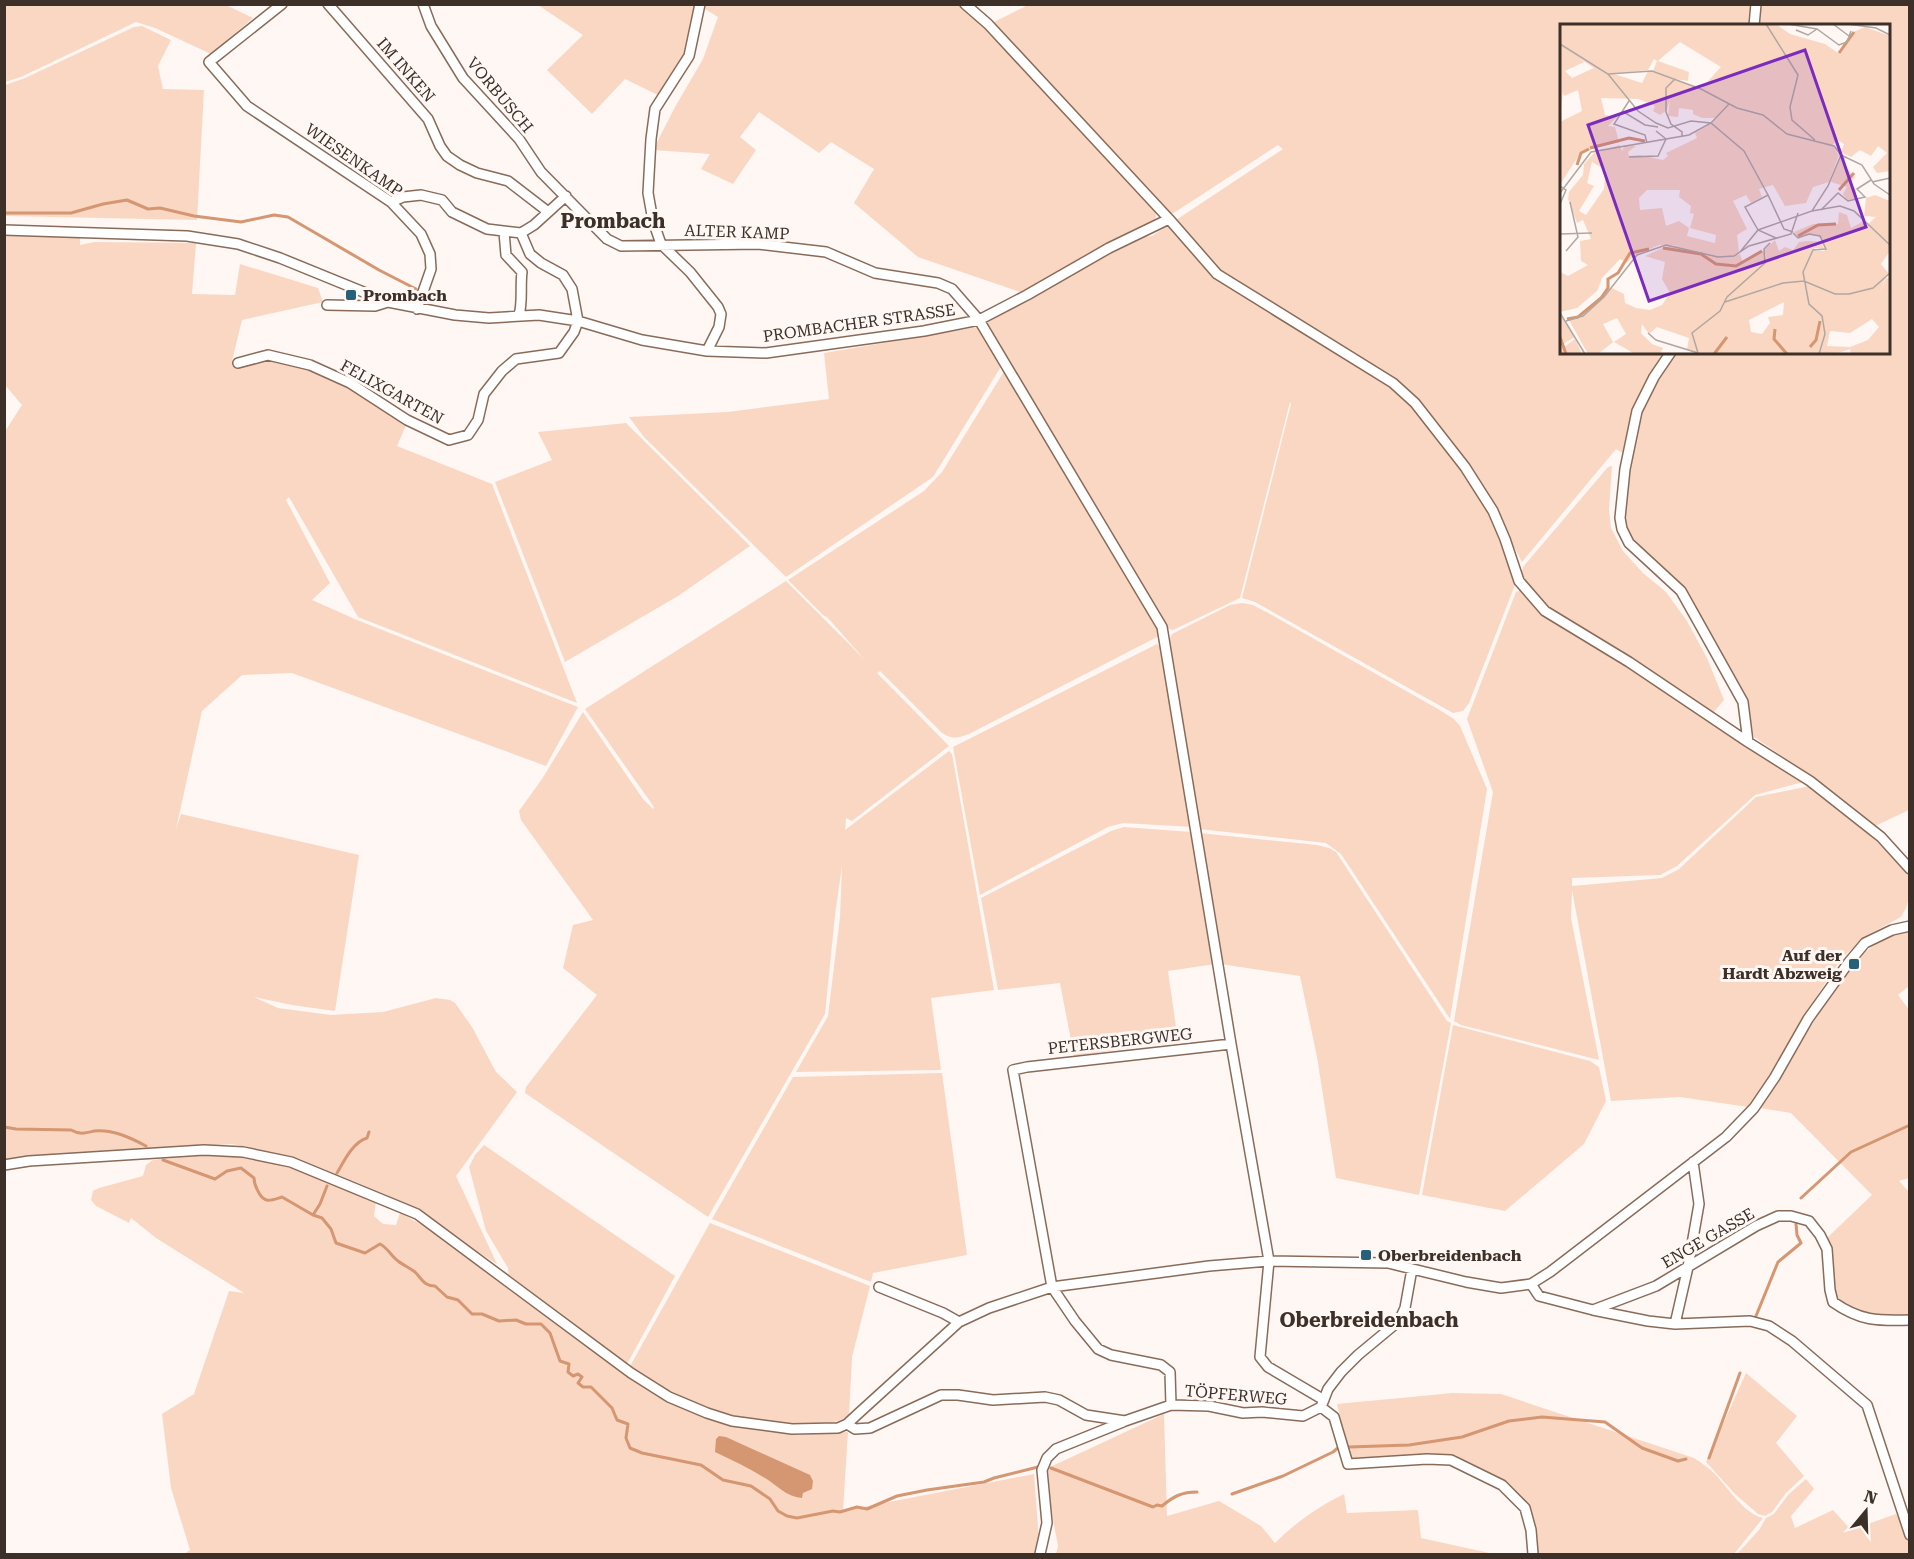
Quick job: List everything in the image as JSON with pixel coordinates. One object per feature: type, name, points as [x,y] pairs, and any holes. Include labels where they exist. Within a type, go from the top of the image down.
[{"type":"street","name":"WIESENKAMP","points":[[282,4],[209,62],[247,106],[391,202],[421,234],[430,254],[431,269],[417,309]]},
{"type":"street","name":"IM INKEN","points":[[328,4],[429,119],[440,146],[447,156],[477,173],[508,181],[547,211]]},
{"type":"street","name":"VORBUSCH","points":[[423,4],[431,26],[458,72],[519,139],[541,172],[566,196]]},
{"type":"street","points":[[700,4],[689,56],[655,109],[648,193],[652,221],[661,244],[690,272],[722,314],[719,327],[707,351]]},
{"type":"street","points":[[965,4],[988,24],[1217,274],[1393,383],[1407,394],[1471,476],[1493,511],[1519,581],[1545,611],[1629,662],[1810,781],[1881,837],[1910,869]]},
{"type":"street","points":[[1754,24],[1756,4]]},
{"type":"street","points":[[391,202],[403,197],[422,195],[442,200],[452,212],[487,229],[521,233],[534,225],[566,196]]},
{"type":"street","name":"ALTER KAMP","points":[[566,196],[607,239],[621,246],[758,244],[826,252],[875,273],[938,283],[952,289],[979,320],[1162,627],[1231,1044]]},
{"type":"street","name":"PROMBACHER STRASSE","points":[[4,230],[187,236],[238,244],[280,258],[388,302],[417,309],[489,318],[539,315],[578,321],[642,340],[707,351],[766,353],[924,331],[979,320],[1109,248],[1169,219]]},
{"type":"street","points":[[504,232],[506,255],[522,272],[520,286],[522,304],[519,315]]},
{"type":"street","points":[[521,233],[530,254],[540,263],[563,275],[572,289],[578,321]]},
{"type":"street","points":[[327,305],[375,306],[388,302]]},
{"type":"street","name":"FELIXGARTEN","points":[[238,363],[268,356],[310,365],[350,383],[407,420],[449,440],[468,435],[478,420],[484,394],[502,370],[516,359],[559,353],[574,332],[578,321]]},
{"type":"street","points":[[1670,354],[1637,411],[1624,469],[1620,518],[1622,529],[1629,543],[1681,591],[1743,702],[1748,742]]},
{"type":"street","points":[[847,1424],[959,1322],[989,1308],[1052,1287],[1209,1266],[1269,1262],[1388,1263],[1501,1288],[1531,1284],[1550,1272],[1726,1137],[1754,1108],[1775,1077],[1808,1019],[1849,962],[1866,943],[1892,930],[1910,926]]},
{"type":"street","points":[[1231,1044],[1269,1262],[1260,1357],[1268,1367],[1322,1404],[1334,1417],[1348,1464],[1427,1459],[1451,1460],[1502,1485],[1525,1508],[1532,1530],[1533,1554]]},
{"type":"street","name":"PETERSBERGWEG","points":[[1052,1287],[1013,1070],[1231,1044]]},
{"type":"street","name":"TÖPFERWEG","points":[[4,1165],[29,1161],[204,1150],[243,1152],[291,1162],[417,1214],[631,1373],[669,1397],[732,1421],[792,1429],[819,1430],[838,1428],[847,1424],[855,1429],[870,1428],[941,1395],[993,1400],[1045,1397],[1059,1400],[1086,1415],[1125,1421],[1171,1405],[1209,1406],[1243,1413],[1262,1412],[1303,1416],[1322,1404]]},
{"type":"street","points":[[1675,1324],[1699,1204],[1693,1162]]},
{"type":"street","name":"ENGE GASSE","points":[[1593,1310],[1656,1286],[1756,1226],[1778,1216],[1791,1216],[1809,1221],[1827,1249],[1833,1302],[1846,1311],[1874,1321],[1910,1320]]},
{"type":"street","points":[[1322,1404],[1328,1389],[1341,1372],[1399,1321],[1405,1308],[1412,1269]]},
{"type":"street","points":[[1531,1284],[1539,1296],[1593,1310],[1675,1324],[1750,1321],[1769,1326],[1792,1341],[1844,1383],[1867,1405],[1910,1535]]},
{"type":"street","points":[[879,1287],[943,1313],[959,1322]]},
{"type":"street","points":[[1052,1287],[1098,1349],[1111,1355],[1161,1365],[1170,1372],[1171,1405]]},
{"type":"street","points":[[1040,1554],[1047,1523],[1042,1470],[1047,1458],[1056,1449],[1125,1421]]},
{"type":"shaded area","points":[[5,4],[226,5],[253,18],[211,54],[155,28],[136,22],[21,77],[5,82]]},
{"type":"shaded area","points":[[538,5],[698,5],[687,56],[660,96],[625,79],[592,114],[547,70],[583,35]]},
{"type":"shaded area","points":[[703,5],[962,5],[992,32],[1155,209],[1155,219],[1151,224],[1088,253],[1023,293],[918,257],[854,203],[874,169],[831,142],[819,153],[759,112],[740,137],[756,150],[733,184],[701,169],[710,154],[653,150],[703,59],[718,17],[702,7]]},
{"type":"shaded area","points":[[1028,5],[1909,5],[1909,810],[1873,827],[1819,781],[1754,737],[1743,693],[1687,595],[1635,545],[1627,530],[1624,515],[1630,457],[1616,449],[1522,562],[1485,493],[1500,532],[1515,585],[1469,703],[1463,711],[1453,713],[1255,602],[1242,598],[1290,402],[1240,598],[1173,630],[1166,628],[986,323],[1141,237],[1152,236],[1283,149],[1278,145],[1169,216],[992,26],[994,22]]},
{"type":"shaded area","points":[[142,26],[171,40],[158,66],[163,89],[204,90],[197,220],[5,216],[5,85],[25,78],[134,27]]},
{"type":"shaded area","points":[[4,235],[80,238],[80,245],[95,242],[196,243],[192,294],[235,295],[240,264],[318,288],[323,302],[242,320],[232,361],[271,359],[328,376],[407,423],[397,446],[492,484],[577,703],[358,617],[289,497],[286,500],[330,583],[312,600],[578,707],[546,766],[292,673],[242,675],[202,711],[176,829],[181,814],[359,855],[335,1011],[254,997],[278,1008],[331,1015],[383,1012],[436,998],[455,1003],[472,1027],[496,1072],[517,1092],[456,1176],[497,1264],[387,1195],[300,1159],[232,1144],[5,1159],[4,433],[22,405],[5,385]]},
{"type":"shaded area","points":[[978,327],[1002,365],[933,477],[786,577],[644,437],[629,417],[728,412],[829,399],[824,353]]},
{"type":"shaded area","points":[[1003,373],[1006,373],[1149,607],[1160,632],[1159,636],[969,734],[958,737],[948,736],[941,732],[880,671],[877,673],[949,746],[852,821],[846,818],[845,830],[949,751],[952,754],[994,990],[931,998],[941,1070],[796,1072],[828,1016],[840,917],[842,866],[825,1014],[708,1217],[525,1093],[526,1087],[597,995],[563,968],[573,925],[593,920],[521,820],[519,811],[542,779],[583,712],[643,799],[653,809],[654,807],[585,709],[786,581],[865,660],[828,618],[788,580],[924,491],[942,472]]},
{"type":"shaded area","points":[[626,423],[750,546],[678,596],[565,662],[495,482],[552,460],[538,432]]},
{"type":"shaded area","points":[[1612,466],[1609,509],[1611,528],[1623,551],[1643,573],[1666,592],[1687,621],[1707,658],[1724,700],[1712,714],[1654,673],[1548,608],[1521,576],[1523,567],[1608,467]]},
{"type":"shaded area","points":[[1520,590],[1550,619],[1579,638],[1626,662],[1624,665],[1803,782],[1755,795],[1677,866],[1660,875],[1572,878],[1572,886],[1662,878],[1679,869],[1756,797],[1810,786],[1857,823],[1902,866],[1908,876],[1909,898],[1901,917],[1866,936],[1841,959],[1807,1011],[1763,1087],[1748,1107],[1680,1097],[1611,1101],[1572,890],[1571,918],[1599,1060],[1461,1025],[1454,1021],[1493,792],[1467,719],[1516,592]]},
{"type":"shaded area","points":[[1242,603],[1253,605],[1270,614],[1438,709],[1454,719],[1460,726],[1487,789],[1450,1019],[1341,854],[1326,843],[1199,829],[1168,642],[1172,634],[1230,605]]},
{"type":"shaded area","points":[[1157,644],[1162,648],[1192,827],[1123,823],[1108,827],[980,895],[953,747]]},
{"type":"shaded area","points":[[1124,827],[1191,832],[1194,836],[1215,964],[1168,971],[1178,1041],[1074,1056],[1060,983],[998,990],[981,898],[1111,831]]},
{"type":"shaded area","points":[[1199,833],[1317,845],[1336,852],[1447,1021],[1451,1023],[1419,1195],[1336,1178],[1317,1057],[1300,976],[1220,964]]},
{"type":"shaded area","points":[[1903,932],[1909,932],[1909,986],[1898,995],[1910,1011],[1909,1178],[1899,1181],[1909,1192],[1909,1316],[1874,1319],[1860,1315],[1834,1298],[1827,1238],[1872,1195],[1791,1113],[1760,1108],[1829,998],[1851,968],[1876,944]]},
{"type":"shaded area","points":[[1453,1025],[1590,1061],[1599,1067],[1606,1101],[1584,1144],[1505,1211],[1422,1195]]},
{"type":"shaded area","points":[[942,1073],[967,1255],[873,1273],[871,1282],[712,1219],[793,1077]]},
{"type":"shaded area","points":[[484,1145],[675,1276],[626,1366],[509,1277],[508,1268],[486,1231],[469,1167],[475,1155]]},
{"type":"shaded area","points":[[192,1154],[232,1154],[295,1169],[376,1202],[374,1216],[383,1224],[396,1225],[400,1213],[448,1242],[636,1382],[671,1402],[709,1418],[748,1428],[796,1435],[848,1432],[843,1511],[1034,1474],[1040,1554],[184,1554],[190,1550],[171,1488],[162,1414],[194,1394],[229,1291],[244,1293],[156,1238],[131,1218],[129,1223],[96,1206],[91,1200],[93,1191],[99,1188],[143,1176],[146,1165],[153,1160]]},
{"type":"shaded area","points":[[710,1223],[870,1286],[852,1357],[849,1416],[822,1425],[804,1426],[755,1420],[717,1410],[682,1397],[629,1368]]},
{"type":"shaded area","points":[[1746,1373],[1797,1416],[1776,1443],[1804,1476],[1786,1493],[1772,1512],[1765,1516],[1758,1514],[1735,1494],[1706,1462]]},
{"type":"shaded area","points":[[1453,1393],[1501,1394],[1694,1458],[1714,1473],[1749,1511],[1763,1518],[1734,1554],[1535,1554],[1525,1505],[1456,1455],[1350,1459],[1337,1404]]},
{"type":"shaded area","points":[[1164,1414],[1167,1516],[1219,1501],[1261,1526],[1275,1543],[1291,1528],[1325,1504],[1344,1494],[1347,1513],[1418,1510],[1421,1538],[1494,1554],[1056,1554],[1058,1546],[1051,1509],[1048,1468]]},
{"type":"shaded area","points":[[719,1436],[726,1437],[810,1475],[813,1481],[812,1489],[803,1493],[802,1498],[786,1493],[759,1474],[715,1452],[716,1439]]},
{"type":"shaded area","points":[[1806,1479],[1814,1489],[1791,1516],[1795,1528],[1833,1510],[1851,1530],[1896,1514],[1907,1532],[1909,1554],[1737,1554],[1759,1530],[1766,1518],[1774,1514],[1788,1495]]},
{"type":"waterway","points":[[4,213],[71,213],[127,200],[148,209],[160,208],[194,216],[241,222],[274,215],[288,217],[416,289]]},
{"type":"waterway","points":[[1801,1198],[1851,1152],[1910,1125]]},
{"type":"waterway","points":[[4,1127],[71,1130],[80,1133],[108,1131],[146,1146]]},
{"type":"waterway","points":[[337,1173],[349,1152],[357,1143],[367,1138],[369,1132]]},
{"type":"waterway","points":[[163,1160],[215,1179],[227,1171],[241,1168],[254,1178],[256,1187],[264,1199],[282,1197],[322,1218],[331,1229],[336,1243],[365,1253],[380,1244],[426,1283],[435,1286],[447,1297],[458,1300],[472,1314],[482,1314],[499,1321],[516,1320],[526,1324],[541,1324],[550,1333],[560,1361],[569,1364],[568,1372],[573,1376],[578,1374],[582,1377],[578,1383],[583,1387],[591,1387],[612,1408],[617,1420],[628,1424],[626,1438],[630,1448],[642,1453],[701,1465],[723,1480],[751,1486],[770,1499],[778,1511],[787,1516],[797,1518],[833,1511],[840,1512],[857,1507],[867,1509],[897,1496],[984,1482],[1038,1467]]},
{"type":"waterway","points":[[313,1215],[327,1186]]},
{"type":"waterway","points":[[1756,1316],[1778,1262],[1801,1243],[1797,1235],[1796,1224]]},
{"type":"waterway","points":[[1709,1458],[1740,1373]]},
{"type":"waterway","points":[[1349,1447],[1409,1445],[1462,1437],[1509,1421],[1542,1417],[1605,1422],[1642,1448],[1678,1461],[1686,1459]]},
{"type":"waterway","points":[[1232,1494],[1283,1476],[1339,1447]]},
{"type":"waterway","points":[[1051,1468],[1153,1507],[1162,1506],[1182,1494],[1197,1492]]},
{"type":"place","name":"Prombach","points":[[351,295]]},
{"type":"place","name":"Auf der Hardt Abzweig","points":[[1854,964]]},
{"type":"place","name":"Oberbreidenbach","points":[[1366,1255]]},
{"type":"district","name":"Prombach","points":[[613,221]]},
{"type":"district","name":"Oberbreidenbach","points":[[1369,1320]]}]
